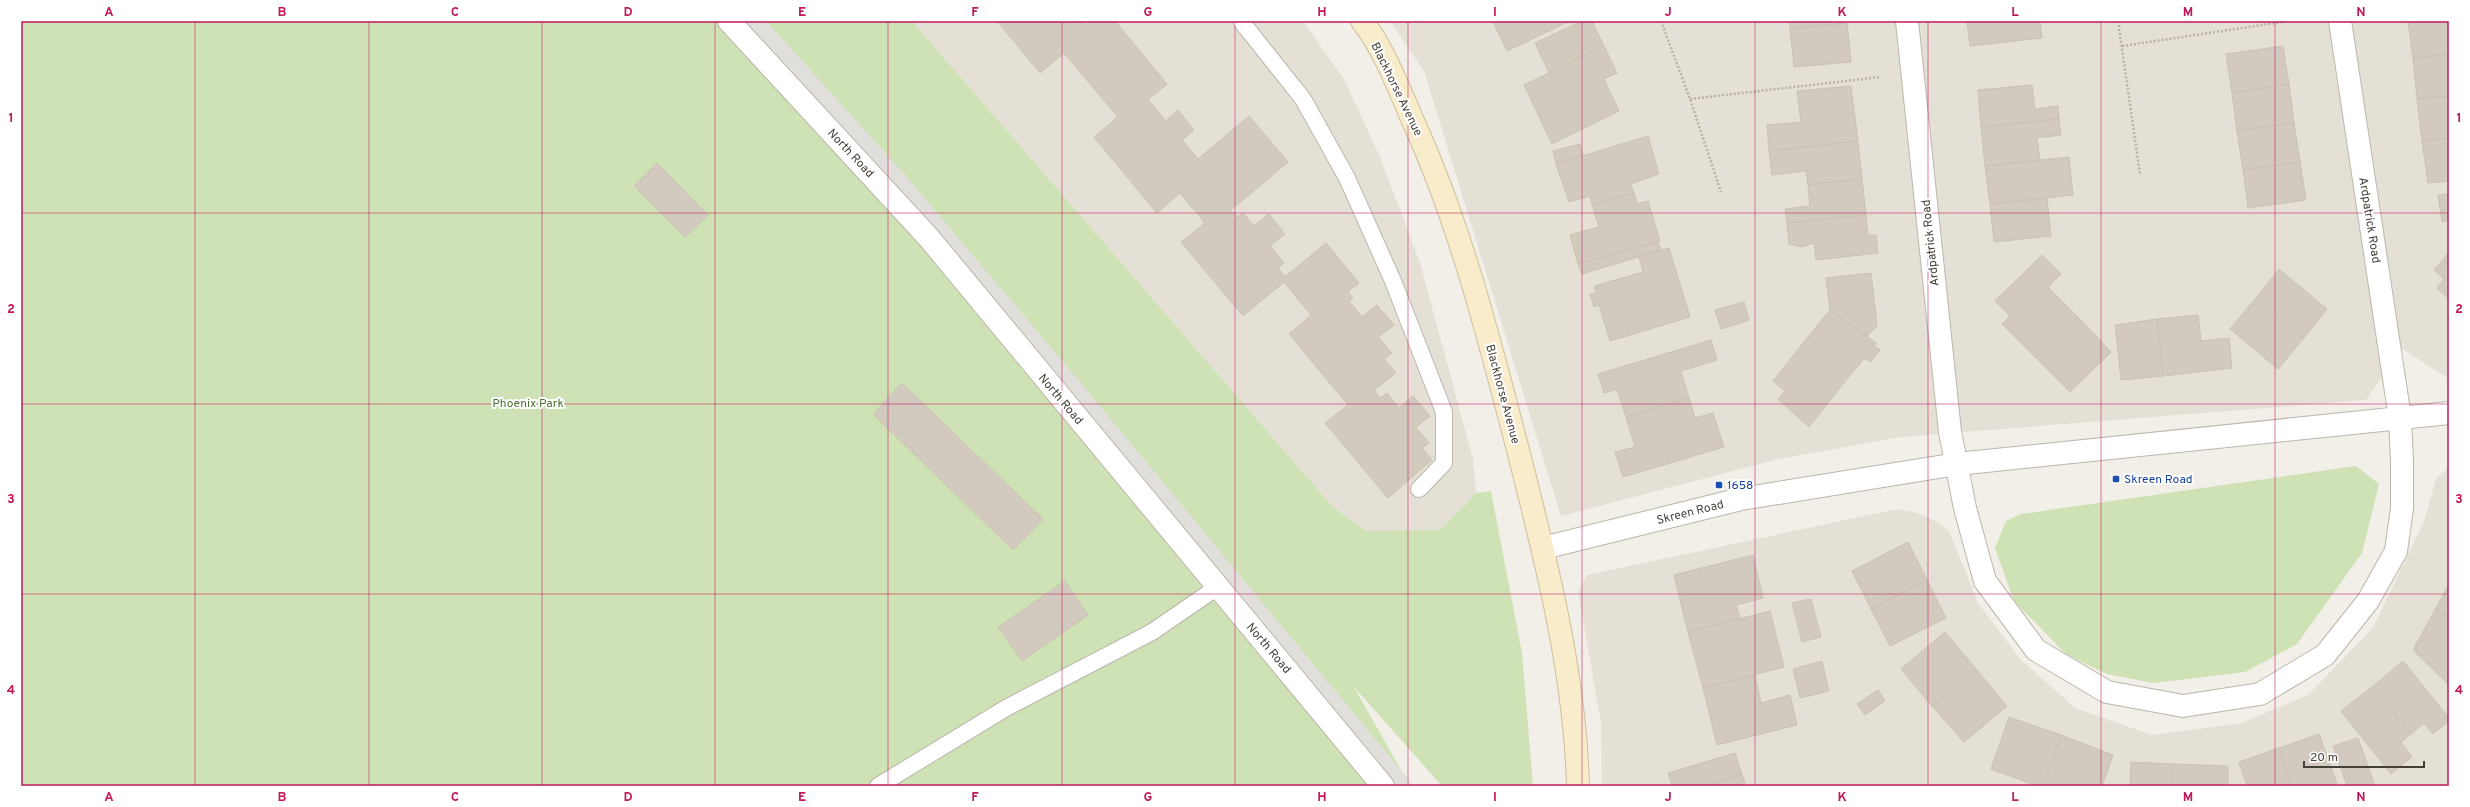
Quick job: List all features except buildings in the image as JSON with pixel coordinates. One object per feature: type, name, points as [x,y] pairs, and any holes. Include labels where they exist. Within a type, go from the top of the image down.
[{"type":"main road","name":"Blackhorse Avenue","points":[[1365,22],[1396,81],[1419,134],[1455,227],[1493,353],[1543,548],[1577,737],[1578,786]]},
{"type":"street","name":"North Road","points":[[730,21],[929,238],[1219,586],[1383,786]]},
{"type":"street","name":"Ardpatrick Road","points":[[1907,21],[1950,432],[1957,464]]},
{"type":"street","name":"Ardpatrick Road","points":[[2340,21],[2400,418]]},
{"type":"street","name":"Skreen Road","points":[[1543,548],[1741,499],[1957,464],[2449,413]]},
{"type":"street","points":[[1957,464],[1965,508],[1985,581],[2036,650],[2106,692],[2183,706],[2260,694],[2325,655],[2368,601],[2396,551],[2402,508],[2400,418]]},
{"type":"lane","points":[[1241,21],[1303,99],[1347,178],[1393,281],[1444,412],[1444,463],[1419,489]]},
{"type":"lane","points":[[878,786],[1006,708],[1152,632],[1219,586]]},
{"type":"path","points":[[1661,21],[1690,99],[1720,192]]},
{"type":"path","points":[[2118,21],[2140,174]]},
{"type":"path","points":[[2122,46],[2289,21]]},
{"type":"path","points":[[1690,99],[1912,73]]},
{"type":"shaded area","points":[[729,21],[766,21],[904,174],[1076,377],[1414,786],[1383,786]]},
{"type":"shaded area","points":[[912,21],[1303,21],[1345,81],[1380,157],[1420,263],[1473,459],[1476,493],[1440,530],[1366,531],[1332,506]]},
{"type":"shaded area","points":[[1390,21],[2449,21],[2449,379],[2401,348],[2366,400],[1901,437],[1779,459],[1561,516],[1424,71]]},
{"type":"shaded area","points":[[2449,466],[2449,786],[1602,786],[1601,723],[1578,591],[1587,575],[1897,509],[1918,513],[1938,522],[1949,531],[1978,603],[2020,659],[2075,708],[2152,735],[2242,723],[2308,695],[2373,628],[2424,521],[2436,479]]},
{"type":"green space","name":"Phoenix Park","points":[[21,21],[912,21],[1332,506],[1366,531],[1440,530],[1476,493],[1491,491],[1522,653],[1533,786],[1442,786],[1354,687],[1410,786],[21,786]]},
{"type":"green space","points":[[2356,466],[2379,484],[2362,553],[2297,644],[2245,672],[2153,683],[2107,674],[2067,655],[2014,601],[1995,548],[2006,521],[2021,514]]},
{"type":"place","name":"Skreen Road","points":[[2116,479]]},
{"type":"place","name":"1658","points":[[1719,485]]}]
